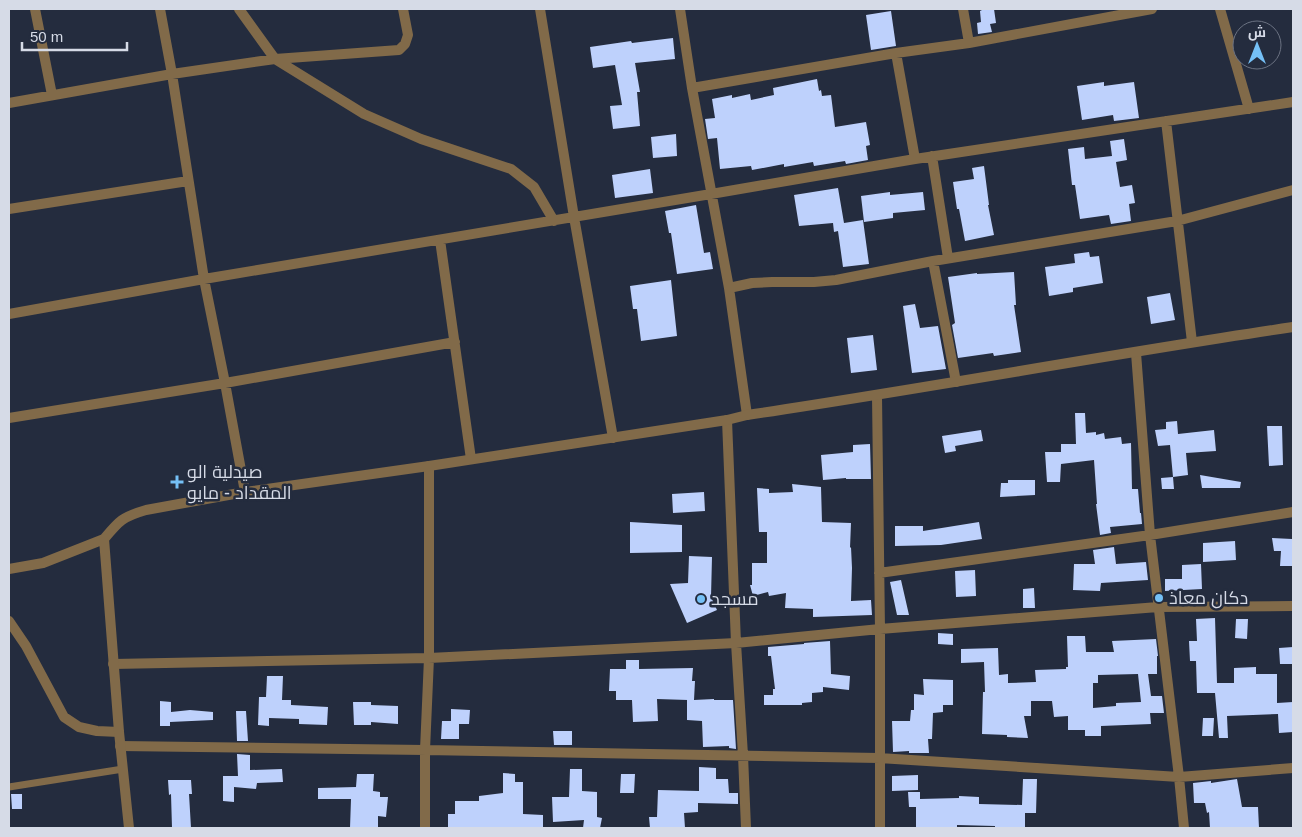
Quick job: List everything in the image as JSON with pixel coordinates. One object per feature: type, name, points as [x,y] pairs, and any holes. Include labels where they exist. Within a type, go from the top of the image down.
[{"type":"street","points":[[35,9],[52,95]]},
{"type":"street","points":[[160,9],[204,279],[245,492]]},
{"type":"street","points":[[239,9],[275,59],[364,114],[420,139],[511,169],[534,188],[554,221]]},
{"type":"street","points":[[9,103],[172,74],[275,59],[399,50],[405,44],[408,34],[404,9]]},
{"type":"street","points":[[540,9],[613,438]]},
{"type":"street","points":[[680,9],[692,88],[728,288],[747,415]]},
{"type":"street","points":[[963,9],[969,43]]},
{"type":"street","points":[[692,88],[896,53],[969,43],[1150,9]]},
{"type":"street","points":[[1220,9],[1250,109]]},
{"type":"street","points":[[896,53],[915,159]]},
{"type":"street","points":[[9,314],[204,279],[932,156],[1293,102]]},
{"type":"street","points":[[1166,121],[1192,342]]},
{"type":"street","points":[[932,156],[948,258]]},
{"type":"street","points":[[9,209],[188,180]]},
{"type":"street","points":[[728,288],[759,283],[836,280],[948,258],[1178,221],[1293,190]]},
{"type":"street","points":[[440,240],[471,459]]},
{"type":"street","points":[[933,261],[956,382]]},
{"type":"street","points":[[9,569],[43,563],[104,539],[119,521],[131,514],[146,510],[245,492],[727,420],[747,415],[877,396],[1192,342],[1293,327]]},
{"type":"street","points":[[9,418],[225,383],[455,342]]},
{"type":"street","points":[[1136,353],[1150,535],[1184,828]]},
{"type":"street","points":[[877,396],[880,828]]},
{"type":"street","points":[[727,420],[746,828]]},
{"type":"street","points":[[425,828],[424,750],[429,658],[429,466]]},
{"type":"street","points":[[879,573],[1150,535],[1293,512]]},
{"type":"street","points":[[104,539],[120,746],[129,828]]},
{"type":"street","points":[[113,664],[429,658],[736,643],[880,629],[1158,607],[1293,606]]},
{"type":"street","points":[[9,621],[26,646],[64,717],[79,726],[97,731],[119,732]]},
{"type":"street","points":[[120,746],[879,758],[1179,778],[1293,768]]},
{"type":"lane","points":[[9,788],[122,769]]},
{"type":"building","points":[[982,9],[994,9],[996,23],[990,24],[992,32],[978,34],[977,23],[981,22],[980,11]]},
{"type":"building","points":[[891,11],[896,46],[871,50],[866,15]]},
{"type":"building","points":[[673,38],[675,59],[635,63],[640,92],[637,92],[640,126],[613,129],[610,106],[622,105],[615,65],[593,68],[590,47],[631,41],[632,43]]},
{"type":"building","points":[[817,79],[822,96],[831,95],[835,127],[866,122],[870,145],[866,146],[868,160],[846,164],[845,161],[814,166],[813,162],[784,167],[784,164],[752,170],[751,166],[720,169],[717,138],[708,139],[705,119],[715,118],[712,99],[732,95],[732,98],[750,94],[751,100],[774,95],[773,88]]},
{"type":"building","points":[[1104,82],[1104,86],[1134,82],[1139,118],[1114,121],[1113,115],[1082,120],[1077,86]]},
{"type":"building","points":[[676,134],[677,156],[653,158],[651,137]]},
{"type":"building","points":[[1124,139],[1127,160],[1116,162],[1120,187],[1132,185],[1135,203],[1129,204],[1131,221],[1111,224],[1109,215],[1080,219],[1075,185],[1072,185],[1068,149],[1084,147],[1085,159],[1112,156],[1110,141]]},
{"type":"building","points":[[984,166],[988,205],[994,235],[965,241],[953,182],[974,179],[972,168]]},
{"type":"building","points":[[650,169],[653,193],[615,198],[612,175]]},
{"type":"building","points":[[838,188],[844,223],[863,220],[869,264],[843,267],[838,231],[834,232],[833,223],[799,226],[794,195]]},
{"type":"building","points":[[890,192],[890,195],[923,192],[925,210],[893,213],[893,218],[864,222],[861,196]]},
{"type":"building","points":[[696,205],[704,253],[710,252],[713,269],[677,274],[671,233],[669,233],[665,211]]},
{"type":"building","points":[[1089,252],[1090,257],[1099,256],[1103,283],[1073,288],[1073,292],[1049,296],[1045,267],[1075,263],[1074,254]]},
{"type":"building","points":[[1014,272],[1016,305],[1014,305],[1021,352],[994,356],[993,353],[958,358],[952,325],[955,323],[948,277],[977,273]]},
{"type":"building","points":[[671,280],[677,336],[641,341],[637,309],[633,309],[630,286]]},
{"type":"building","points":[[1170,293],[1175,320],[1151,324],[1147,297]]},
{"type":"building","points":[[915,304],[920,328],[938,326],[946,369],[912,373],[903,306]]},
{"type":"building","points":[[873,335],[877,370],[851,373],[847,338]]},
{"type":"building","points":[[1075,413],[1085,413],[1086,433],[1096,432],[1096,435],[1104,433],[1105,439],[1121,437],[1122,444],[1131,443],[1132,489],[1138,489],[1142,524],[1110,527],[1111,533],[1100,535],[1096,504],[1094,460],[1061,464],[1060,482],[1047,482],[1045,452],[1061,452],[1061,444],[1076,444]]},
{"type":"building","points":[[1177,421],[1178,434],[1214,430],[1216,451],[1186,453],[1188,475],[1173,477],[1170,445],[1158,446],[1155,430],[1166,429],[1166,422]]},
{"type":"building","points":[[1267,426],[1282,426],[1283,465],[1269,466]]},
{"type":"building","points":[[981,430],[983,441],[955,446],[956,451],[945,453],[942,436]]},
{"type":"building","points":[[870,444],[871,479],[846,478],[823,480],[821,455],[853,452],[853,445]]},
{"type":"building","points":[[1200,475],[1241,482],[1240,488],[1202,488]]},
{"type":"building","points":[[1173,477],[1174,489],[1162,489],[1161,478]]},
{"type":"building","points":[[1008,480],[1035,480],[1035,495],[1000,497],[1001,483],[1008,483]]},
{"type":"building","points":[[792,484],[821,487],[822,522],[851,523],[851,601],[871,600],[872,615],[813,617],[813,609],[785,608],[786,593],[769,596],[768,592],[753,596],[750,585],[752,585],[752,563],[767,563],[767,532],[759,532],[757,488],[769,489],[769,493],[793,492]]},
{"type":"building","points":[[704,492],[705,511],[673,513],[672,494]]},
{"type":"building","points":[[630,522],[682,525],[682,552],[630,553]]},
{"type":"building","points":[[979,522],[982,539],[941,545],[895,546],[895,526],[923,526],[923,531]]},
{"type":"building","points":[[1272,538],[1292,539],[1292,566],[1280,566],[1281,551],[1274,551]]},
{"type":"building","points":[[1235,541],[1236,560],[1203,562],[1203,543]]},
{"type":"building","points":[[1114,547],[1116,564],[1146,562],[1148,580],[1101,583],[1100,591],[1073,590],[1074,564],[1095,564],[1093,550]]},
{"type":"building","points":[[689,556],[712,557],[711,597],[717,610],[687,623],[670,584],[688,583]]},
{"type":"building","points":[[1201,564],[1202,589],[1165,591],[1165,579],[1182,579],[1182,565]]},
{"type":"building","points":[[975,570],[976,596],[956,597],[955,571]]},
{"type":"building","points":[[901,580],[909,615],[897,615],[890,582]]},
{"type":"building","points":[[1034,588],[1035,608],[1023,608],[1023,589]]},
{"type":"building","points":[[1215,618],[1217,683],[1234,683],[1234,668],[1256,667],[1256,674],[1277,674],[1277,703],[1293,702],[1293,732],[1279,733],[1278,714],[1227,716],[1228,738],[1219,738],[1215,693],[1197,693],[1196,661],[1190,661],[1189,641],[1197,641],[1196,619]]},
{"type":"building","points":[[1236,619],[1248,619],[1247,639],[1235,638]]},
{"type":"building","points":[[938,633],[953,634],[953,645],[938,644]]},
{"type":"building","points":[[1067,636],[1085,636],[1086,652],[1114,652],[1112,641],[1156,639],[1158,656],[1157,674],[1148,674],[1151,696],[1162,696],[1164,713],[1150,713],[1151,724],[1101,726],[1101,736],[1085,736],[1085,730],[1068,730],[1068,716],[1054,717],[1052,701],[1031,701],[1031,716],[1024,716],[1028,738],[982,734],[983,692],[985,692],[984,662],[961,663],[961,649],[998,648],[999,675],[1008,674],[1008,683],[1036,682],[1035,670],[1066,669],[1068,667]],"holes":[[[1138,674],[1141,702],[1116,703],[1116,706],[1093,708],[1093,683],[1098,683],[1098,675]]]},
{"type":"building","points":[[830,641],[831,674],[850,676],[849,690],[823,687],[823,692],[812,693],[812,702],[802,703],[802,705],[764,705],[764,695],[773,695],[773,689],[775,689],[768,647]]},
{"type":"building","points":[[1293,647],[1293,664],[1280,664],[1279,648]]},
{"type":"building","points":[[626,660],[639,660],[639,669],[693,668],[692,681],[695,681],[694,700],[733,700],[736,749],[729,748],[729,746],[703,747],[702,721],[687,720],[688,700],[657,699],[658,721],[633,722],[632,700],[616,700],[616,691],[609,691],[610,669],[626,669]]},
{"type":"building","points":[[267,676],[283,676],[282,700],[291,700],[291,705],[328,707],[327,725],[299,724],[299,719],[269,718],[269,726],[258,725],[259,697],[266,697]]},
{"type":"building","points":[[923,679],[953,680],[953,705],[943,705],[943,712],[933,713],[932,739],[928,739],[929,753],[893,752],[892,721],[910,721],[911,710],[914,710],[914,694],[924,695]]},
{"type":"building","points":[[160,701],[171,702],[171,712],[190,710],[213,712],[213,720],[170,722],[170,726],[160,726]]},
{"type":"building","points":[[353,702],[371,702],[371,705],[398,706],[398,724],[371,722],[371,725],[354,725]]},
{"type":"building","points":[[451,709],[470,710],[469,724],[459,724],[459,739],[441,739],[442,721],[451,721]]},
{"type":"building","points":[[236,711],[246,711],[248,741],[237,741]]},
{"type":"building","points":[[1203,718],[1214,718],[1213,736],[1202,736]]},
{"type":"building","points":[[553,731],[572,731],[572,745],[554,745]]},
{"type":"building","points":[[237,754],[250,755],[250,770],[282,769],[283,782],[257,783],[256,789],[234,787],[234,802],[223,801],[223,776],[238,776]]},
{"type":"building","points":[[699,767],[716,768],[716,779],[728,779],[729,793],[738,793],[738,804],[698,803],[698,812],[684,813],[685,828],[650,828],[649,817],[657,817],[658,790],[699,791]]},
{"type":"building","points":[[570,769],[582,769],[582,791],[597,792],[597,817],[602,818],[600,828],[583,828],[584,820],[553,822],[552,797],[569,797]]},
{"type":"building","points":[[503,773],[515,774],[515,782],[523,782],[523,814],[543,815],[543,828],[448,828],[448,814],[455,814],[455,801],[479,801],[479,796],[503,793]]},
{"type":"building","points":[[357,774],[374,774],[373,791],[380,792],[380,797],[388,797],[386,817],[378,816],[378,828],[350,828],[351,799],[318,799],[318,788],[356,787]]},
{"type":"building","points":[[621,774],[635,774],[634,793],[620,793]]},
{"type":"building","points":[[918,775],[918,790],[892,791],[892,776]]},
{"type":"building","points":[[1023,779],[1037,779],[1036,813],[1025,813],[1025,828],[957,825],[957,828],[916,828],[916,807],[909,807],[908,792],[920,792],[920,799],[959,798],[959,796],[979,797],[979,804],[1022,805]]},
{"type":"building","points":[[1237,779],[1242,807],[1258,807],[1259,828],[1210,828],[1209,812],[1207,813],[1205,803],[1194,803],[1193,783],[1211,781],[1211,783]]},
{"type":"building","points":[[168,780],[191,780],[192,794],[189,794],[191,828],[172,828],[171,794],[169,795]]},
{"type":"building","points":[[11,794],[22,794],[22,809],[12,809]]},
{"type":"place","name":"صيدلية الو المقداد - مايو","points":[[177,482]]},
{"type":"place","name":"دكان معاذ","points":[[1159,598]]},
{"type":"place","name":"مسجد","points":[[701,599]]}]
